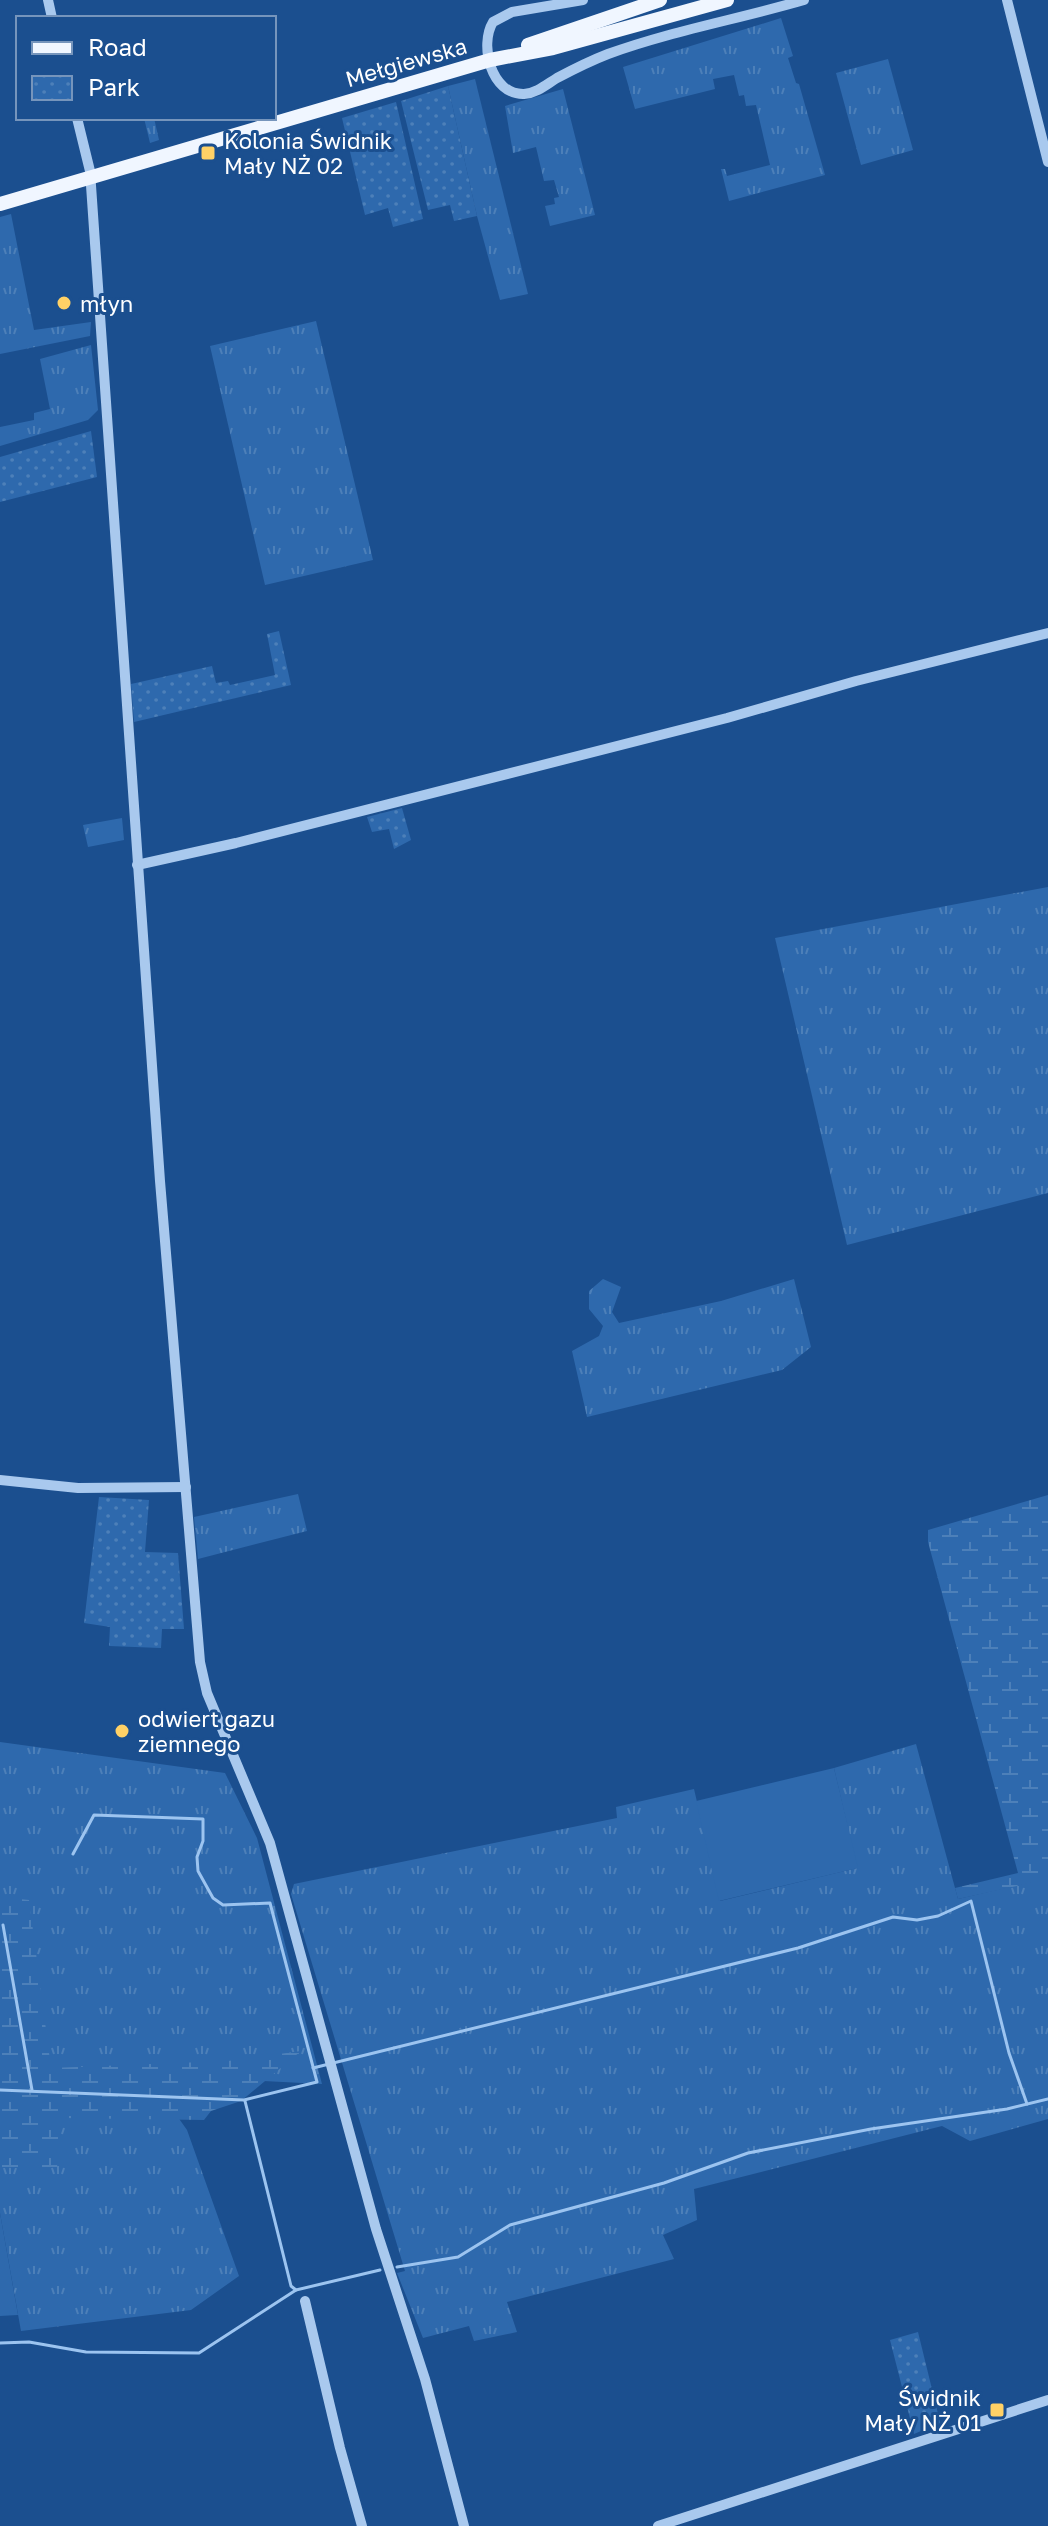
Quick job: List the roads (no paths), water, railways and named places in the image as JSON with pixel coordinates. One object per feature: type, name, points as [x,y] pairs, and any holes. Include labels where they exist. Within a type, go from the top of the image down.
[{"type":"main road","points":[[490,60],[660,0]]},
{"type":"main road","points":[[490,60],[553,48],[727,0]]},
{"type":"main road","name":"Mełgiewska","points":[[0,204],[490,60]]},
{"type":"street","points":[[490,60],[487,44],[489,28],[500,16],[583,0]]},
{"type":"street","name":"Mełgiewska","points":[[490,60],[495,75],[504,87],[526,94],[593,60],[624,49],[804,0]]},
{"type":"street","points":[[1007,0],[1048,162]]},
{"type":"street","points":[[77,120],[90,177],[137,865],[197,1643],[203,1678],[215,1712],[270,1843],[384,2258],[429,2392],[464,2526]]},
{"type":"street","points":[[137,865],[236,843],[727,718],[856,681],[1048,633]]},
{"type":"street","points":[[0,1480],[78,1488],[186,1487]]},
{"type":"street","points":[[305,2301],[362,2526]]},
{"type":"street","points":[[658,2526],[1048,2400]]},
{"type":"waterway","points":[[0,2090],[244,2100],[317,2082],[270,1903],[223,1905],[213,1898],[198,1871],[203,1819],[94,1815],[73,1854]]},
{"type":"waterway","points":[[313,2068],[798,1948],[893,1917],[917,1920],[938,1916],[971,1901],[1009,2053],[1027,2104]]},
{"type":"waterway","points":[[3,1925],[32,2090]]},
{"type":"waterway","points":[[397,2267],[458,2257],[510,2225],[664,2183],[748,2153],[871,2129],[1007,2109],[1048,2099]]},
{"type":"waterway","points":[[0,2343],[29,2342],[86,2352],[199,2353],[296,2290],[291,2286],[245,2101]]},
{"type":"waterway","points":[[296,2290],[380,2270]]},
{"type":"place","name":"Kolonia Świdnik Mały NŻ 02","points":[[208,153]]},
{"type":"place","name":"młyn","points":[[64,303]]},
{"type":"place","name":"odwiert gazu ziemnego","points":[[122,1731]]},
{"type":"place","name":"Świdnik Mały NŻ 01","points":[[997,2410]]}]
